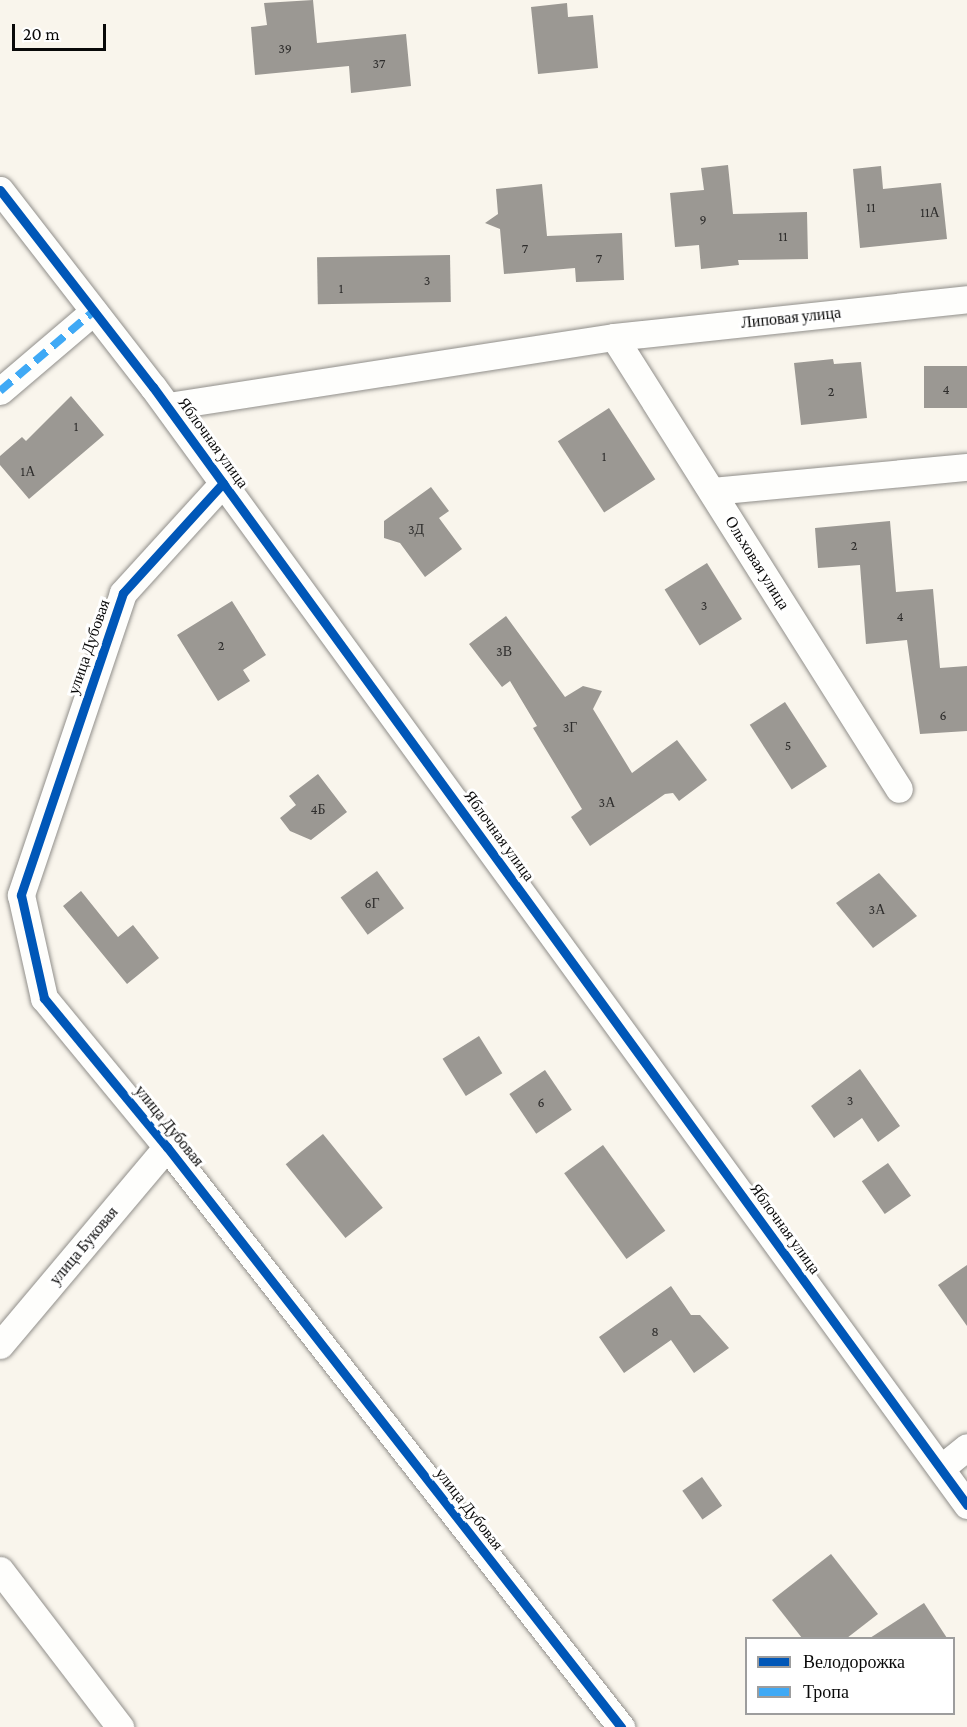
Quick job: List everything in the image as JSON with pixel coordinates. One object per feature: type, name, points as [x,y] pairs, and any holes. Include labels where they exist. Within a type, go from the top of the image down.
[{"type":"street","name":"Яблочная улица","points":[[0,190],[168,406],[967,1505]]},
{"type":"street","name":"Липовая улица","points":[[168,406],[614,337],[967,300]]},
{"type":"street","points":[[0,391],[94,311]]},
{"type":"street","name":"Ольховая улица","points":[[614,337],[899,789]]},
{"type":"street","points":[[712,491],[967,467]]},
{"type":"street","name":"улица Дубовая","points":[[223,483],[123,592],[21,895],[44,998],[167,1147],[621,1727]]},
{"type":"street","name":"улица Буковая","points":[[0,1345],[167,1147]]},
{"type":"street","points":[[940,1468],[967,1447]]},
{"type":"street","points":[[0,1570],[120,1727]]},
{"type":"building","points":[[313,0],[317,43],[406,34],[411,86],[351,93],[349,66],[255,75],[251,27],[267,25],[264,3]]},
{"type":"building","points":[[567,3],[568,17],[593,15],[598,68],[538,74],[531,7]]},
{"type":"building","points":[[728,165],[733,214],[807,212],[808,259],[738,260],[739,265],[701,269],[699,245],[675,247],[670,193],[704,190],[701,168]]},
{"type":"building","points":[[881,166],[883,189],[941,183],[947,239],[860,248],[853,169]]},
{"type":"building","points":[[542,184],[547,236],[622,233],[624,280],[576,282],[575,268],[504,274],[500,229],[485,223],[498,214],[496,189]]},
{"type":"building","points":[[450,255],[451,302],[318,304],[317,257]]},
{"type":"building","points":[[833,359],[834,364],[861,362],[867,418],[801,425],[794,363]]},
{"type":"building","points":[[924,366],[967,366],[967,408],[924,408]]},
{"type":"building","points":[[71,396],[104,435],[29,499],[0,465],[0,456],[22,437],[26,441]]},
{"type":"building","points":[[609,408],[655,479],[604,513],[558,441]]},
{"type":"building","points":[[431,487],[449,511],[439,518],[462,549],[425,577],[400,543],[384,538],[384,521]]},
{"type":"building","points":[[890,521],[896,592],[933,589],[940,668],[967,666],[967,731],[920,734],[907,640],[866,644],[860,565],[818,568],[815,528]]},
{"type":"building","points":[[707,563],[742,619],[700,645],[665,589]]},
{"type":"building","points":[[232,601],[266,655],[243,670],[250,681],[218,701],[177,635]]},
{"type":"building","points":[[506,616],[565,697],[583,686],[602,691],[593,709],[632,773],[677,740],[707,780],[679,801],[673,793],[665,794],[590,846],[571,817],[582,809],[533,728],[537,726],[510,681],[502,687],[469,644]]},
{"type":"building","points":[[785,702],[827,767],[792,789],[750,725]]},
{"type":"building","points":[[318,774],[347,812],[311,840],[290,831],[280,818],[296,805],[289,796]]},
{"type":"building","points":[[377,871],[404,908],[368,935],[341,897]]},
{"type":"building","points":[[879,873],[917,916],[873,948],[836,903]]},
{"type":"building","points":[[81,891],[118,937],[133,925],[159,958],[127,984],[63,906]]},
{"type":"building","points":[[479,1036],[502,1073],[466,1096],[443,1059]]},
{"type":"building","points":[[860,1069],[900,1126],[878,1142],[862,1118],[834,1138],[811,1106]]},
{"type":"building","points":[[545,1070],[572,1110],[536,1134],[509,1094]]},
{"type":"building","points":[[323,1134],[383,1208],[345,1238],[286,1164]]},
{"type":"building","points":[[603,1145],[665,1231],[626,1259],[564,1173]]},
{"type":"building","points":[[888,1163],[911,1196],[885,1214],[862,1181]]},
{"type":"building","points":[[967,1265],[967,1326],[938,1285]]},
{"type":"building","points":[[671,1286],[691,1315],[700,1315],[729,1348],[694,1373],[671,1340],[624,1373],[599,1337]]},
{"type":"building","points":[[702,1477],[722,1506],[702,1519],[682,1491]]},
{"type":"building","points":[[831,1554],[878,1614],[848,1637],[801,1637],[772,1600]]},
{"type":"building","points":[[924,1603],[946,1637],[872,1637]]},
{"type":"marked path","points":[[0,391],[94,311]]},
{"type":"cycle path","points":[[0,190],[153,387],[967,1505]]},
{"type":"cycle path","points":[[223,483],[123,593],[21,895],[44,998],[167,1147],[621,1727]]}]
